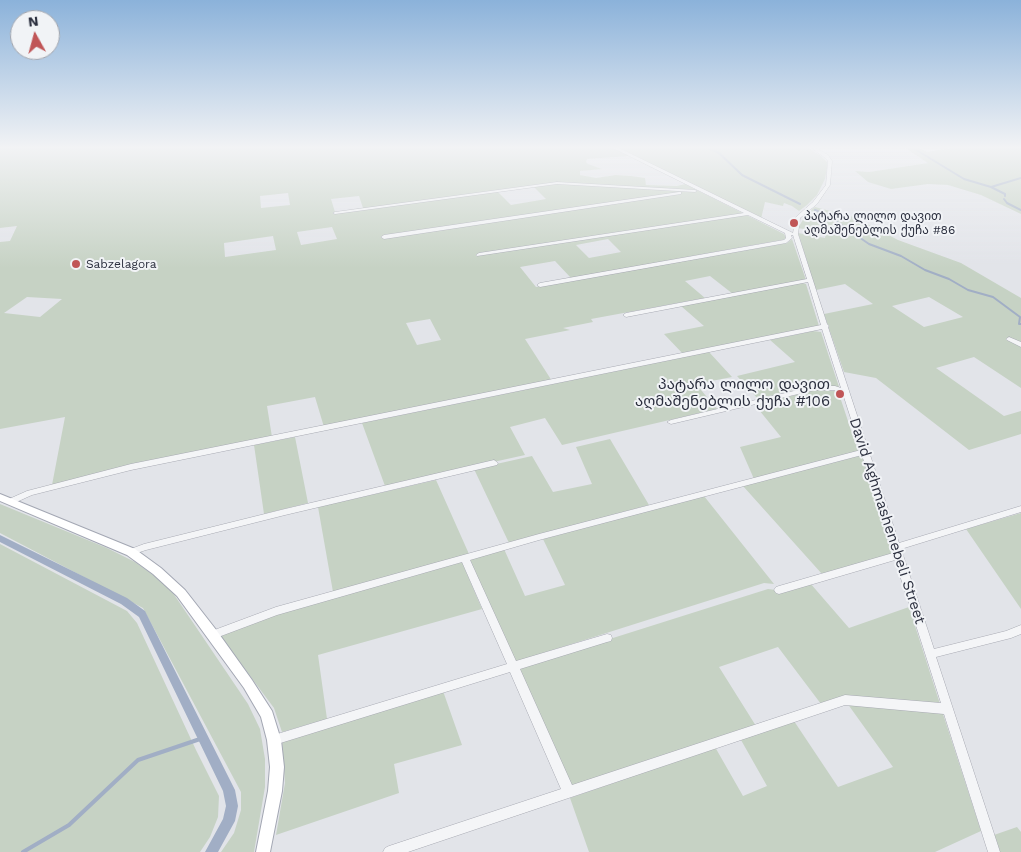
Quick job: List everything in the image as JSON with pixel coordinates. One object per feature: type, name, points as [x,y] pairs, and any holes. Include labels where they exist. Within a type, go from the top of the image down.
[{"type":"main road","points":[[6,499],[131,552],[157,571],[181,593],[213,635],[267,714],[274,740],[277,768],[263,852]]},
{"type":"street","points":[[336,213],[522,188]]},
{"type":"street","points":[[652,188],[697,190]]},
{"type":"street","points":[[693,188],[797,237]]},
{"type":"street","name":"David Aghmashenebeli Street","points":[[825,188],[823,194],[798,218],[795,228],[797,237],[994,852]]},
{"type":"street","points":[[384,237],[697,190]]},
{"type":"street","points":[[479,255],[747,214]]},
{"type":"street","points":[[540,285],[786,242],[789,238],[787,232]]},
{"type":"street","points":[[626,315],[810,280]]},
{"type":"street","points":[[6,499],[131,467],[826,326]]},
{"type":"street","points":[[1009,339],[1021,345]]},
{"type":"street","points":[[671,422],[816,388],[835,388],[847,393]]},
{"type":"street","points":[[213,635],[276,611],[464,558],[865,452]]},
{"type":"street","points":[[131,552],[144,547],[285,512],[494,463]]},
{"type":"street","points":[[779,590],[1021,509]]},
{"type":"street","points":[[464,558],[569,792]]},
{"type":"street","points":[[930,654],[1007,635],[1021,629]]},
{"type":"street","points":[[274,740],[607,638]]},
{"type":"street","points":[[389,852],[845,700],[948,709]]},
{"type":"green space","points":[[0,188],[523,188],[498,192],[511,205],[546,199],[535,188],[692,188],[784,234],[787,239],[571,278],[555,261],[520,267],[536,287],[787,243],[792,239],[806,280],[733,294],[710,276],[685,281],[705,298],[591,319],[593,322],[563,328],[570,330],[525,339],[552,381],[324,427],[315,397],[267,406],[272,437],[133,464],[52,485],[65,417],[0,429],[0,242],[10,241],[17,226],[0,228]],"holes":[[[288,193],[290,205],[261,208],[260,196]],[[359,196],[363,208],[335,212],[331,199]],[[332,227],[337,239],[301,245],[297,232]],[[273,236],[276,250],[225,257],[224,243]],[[608,239],[621,252],[589,258],[576,245]],[[27,297],[62,299],[40,317],[4,313]],[[430,319],[441,340],[417,345],[406,323]]]},
{"type":"green space","points":[[698,188],[821,188],[817,195],[799,211],[784,203],[783,206],[765,202],[761,219]]},
{"type":"green space","points":[[957,188],[1021,188],[1021,214],[981,195]]},
{"type":"green space","points":[[815,207],[854,217],[898,240],[961,263],[1021,298],[1021,388],[974,357],[936,368],[1004,416],[1021,411],[1021,434],[969,450],[876,378],[844,372],[824,314],[873,304],[845,284],[816,290],[798,233],[825,238],[826,233],[798,228],[807,213]],"holes":[[[929,297],[963,317],[924,327],[892,306]]]},
{"type":"green space","points":[[802,283],[806,284],[819,326],[684,355],[664,334],[704,326],[681,306]]},
{"type":"green space","points":[[813,331],[821,332],[839,387],[812,385],[758,399],[737,376],[795,362],[770,340]]},
{"type":"green space","points":[[709,352],[732,377],[696,384],[717,409],[562,445],[545,418],[510,427],[525,455],[385,486],[362,423]]},
{"type":"green space","points":[[815,390],[838,391],[858,451],[754,479],[740,447],[781,437],[755,405]]},
{"type":"green space","points":[[295,437],[308,503],[264,514],[254,445]]},
{"type":"green space","points":[[610,439],[649,505],[509,543],[474,469],[532,456],[553,492],[592,484],[576,447]]},
{"type":"green space","points":[[862,455],[892,554],[822,574],[743,486]]},
{"type":"green space","points":[[436,480],[469,554],[333,592],[318,507]]},
{"type":"green space","points":[[704,496],[774,584],[764,583],[515,662],[470,560],[504,549],[525,596],[565,585],[543,539]]},
{"type":"green space","points":[[0,504],[107,548],[135,562],[156,577],[173,593],[248,704],[260,729],[265,759],[265,787],[254,852],[221,852],[234,833],[241,810],[241,792],[143,608],[0,533]]},
{"type":"green space","points":[[1021,513],[1021,609],[966,529]]},
{"type":"green space","points":[[0,544],[127,611],[137,623],[219,796],[218,817],[210,837],[200,852],[0,852]]},
{"type":"green space","points":[[462,562],[482,609],[318,655],[327,719],[282,732],[274,708],[220,636],[278,614]]},
{"type":"green space","points":[[810,583],[849,628],[909,607],[940,704],[821,704],[778,647],[719,667],[756,726],[571,787],[518,668],[768,589],[783,591]]},
{"type":"green space","points":[[443,691],[462,745],[394,764],[399,793],[276,835],[285,783],[282,741]]},
{"type":"green space","points":[[847,703],[942,711],[981,831],[935,852],[589,852],[570,798],[715,747],[743,796],[767,786],[741,740],[794,721],[838,787],[893,767]]},
{"type":"green space","points":[[1017,827],[1021,832],[1021,852],[1000,852],[994,835]]},
{"type":"waterway","points":[[768,188],[800,204]]},
{"type":"waterway","points":[[993,188],[1005,194],[1005,196]]},
{"type":"waterway","points":[[1004,199],[1007,203],[1021,210]]},
{"type":"waterway","points":[[815,210],[827,215],[869,244],[901,256],[925,270],[949,279],[968,290],[993,297],[1020,317],[1019,324],[1021,324]]},
{"type":"waterway","points":[[0,538],[124,601],[142,614],[229,790],[232,806],[229,821],[211,852]]},
{"type":"waterway","points":[[23,852],[69,825],[138,760],[203,738]]},
{"type":"place","name":"პატარა ლილო დავით აღმაშენებლის ქუჩა #86","points":[[794,223]]},
{"type":"place","name":"Sabzelagora","points":[[76,264]]},
{"type":"place","name":"პატარა ლილო დავით აღმაშენებლის ქუჩა #106","points":[[840,394]]}]
